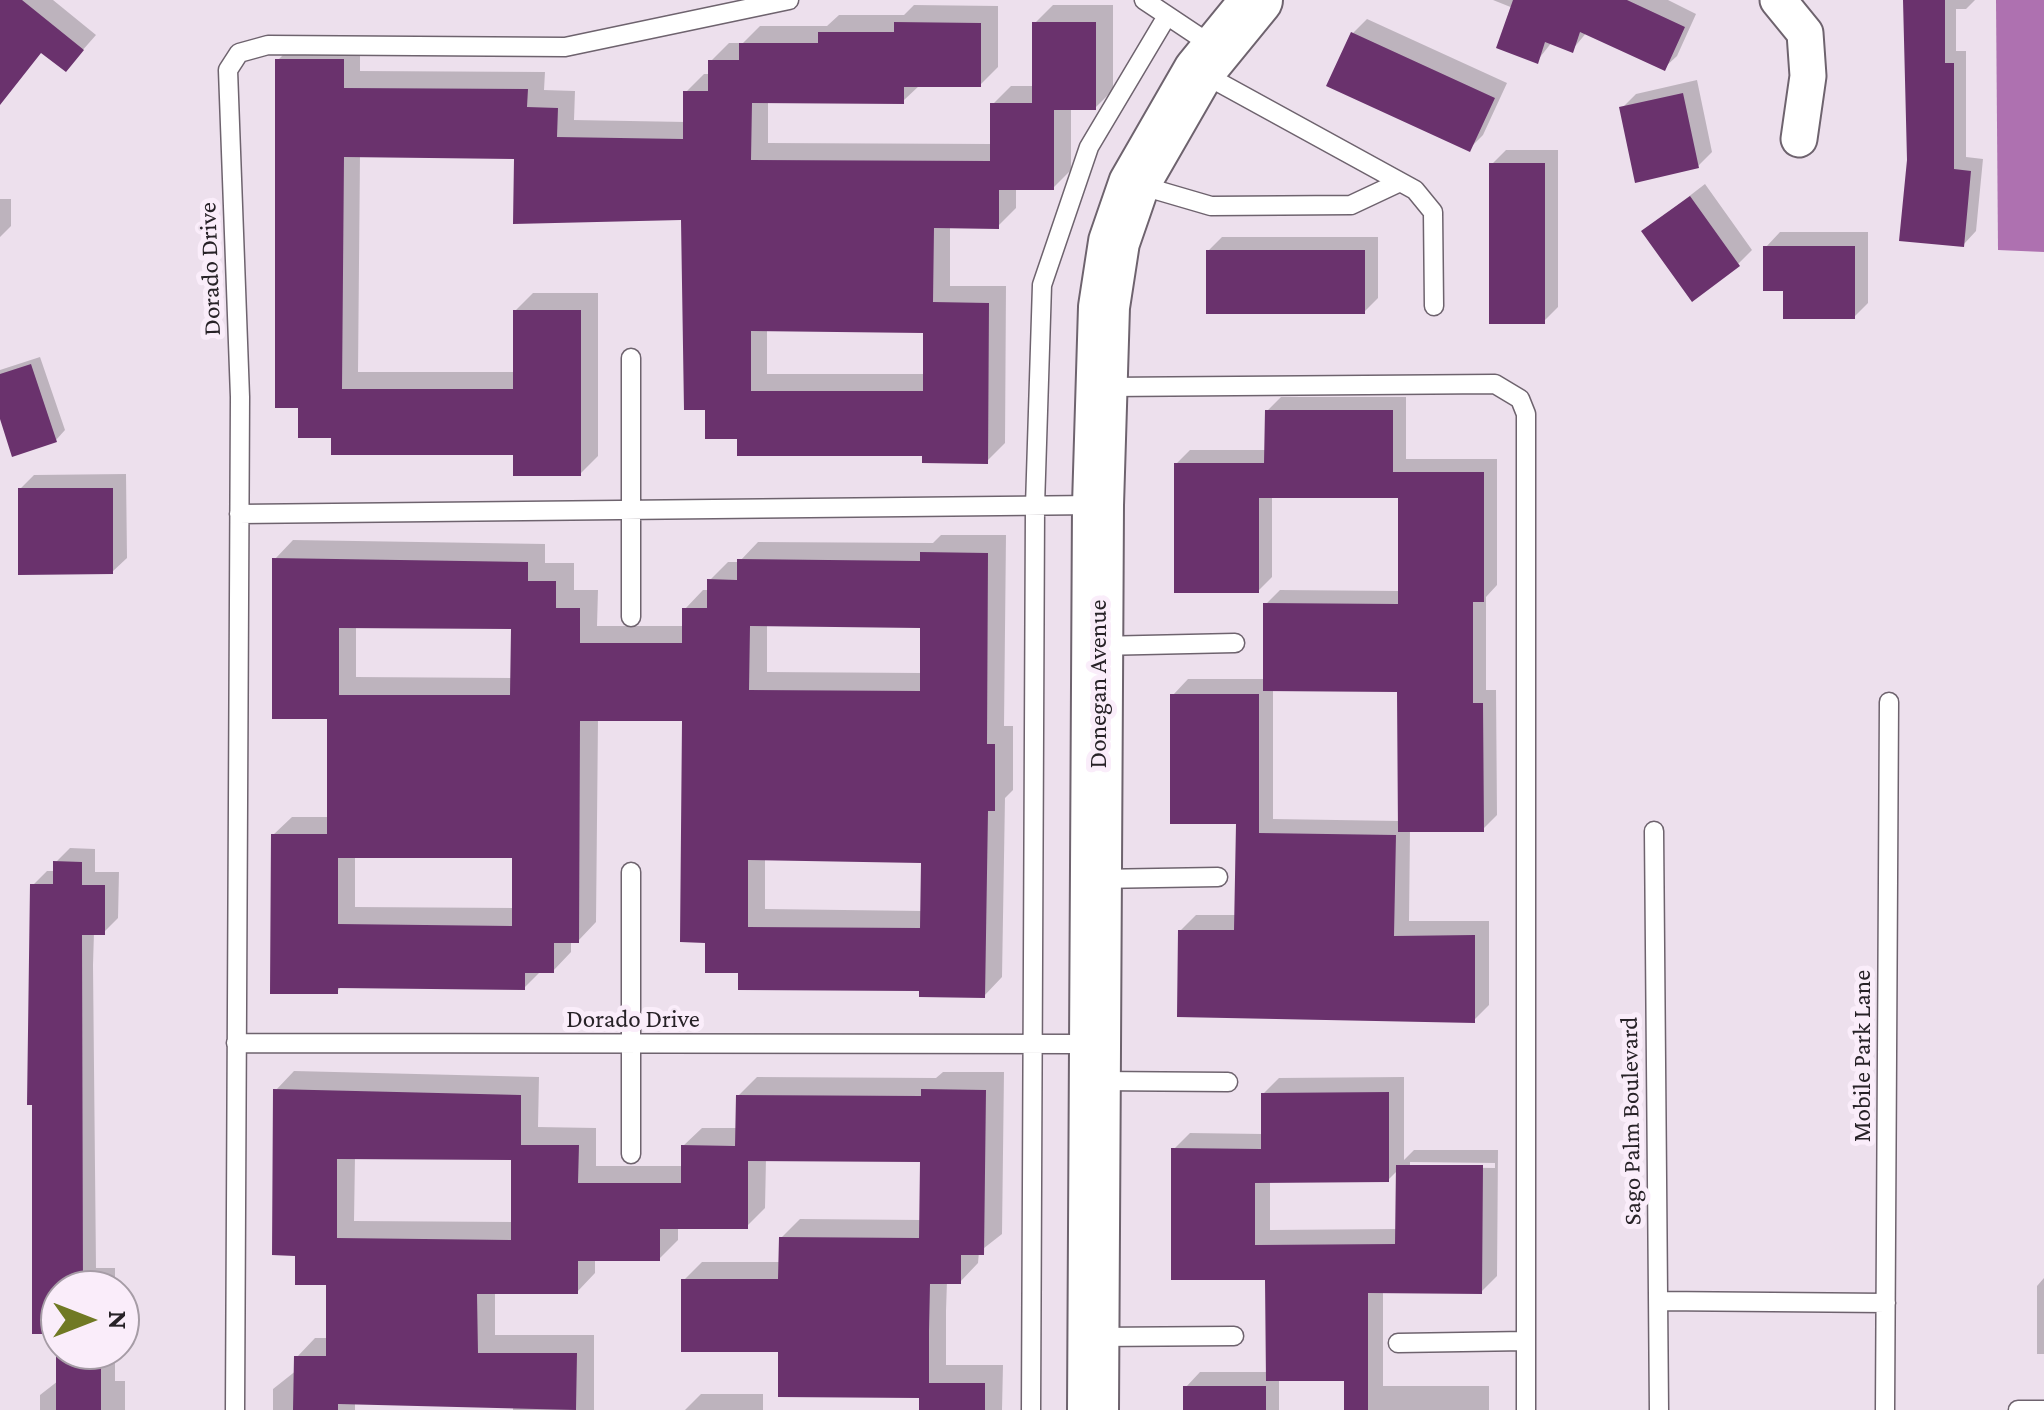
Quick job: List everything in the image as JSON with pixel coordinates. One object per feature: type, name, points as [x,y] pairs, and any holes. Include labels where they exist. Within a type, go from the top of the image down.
[{"type":"street","name":"Donegan Avenue","points":[[1093,1410],[1098,505],[1104,307],[1114,242],[1134,184],[1208,60],[1257,0]]},
{"type":"street","points":[[1778,0],[1805,33],[1808,76],[1798,139]]},
{"type":"lane","name":"Dorado Drive","points":[[235,1410],[240,514],[228,70],[239,53],[268,44],[565,47],[789,0]]},
{"type":"lane","points":[[1144,0],[1168,16],[1208,60],[1415,190],[1434,212],[1434,306]]},
{"type":"lane","points":[[1030,1410],[1035,506],[1042,285],[1089,147],[1168,16]]},
{"type":"lane","points":[[1134,184],[1211,206],[1231,206],[1351,205],[1400,182]]},
{"type":"lane","points":[[632,358],[632,617]]},
{"type":"lane","points":[[1101,387],[1495,384],[1520,400],[1526,414],[1526,1410]]},
{"type":"lane","points":[[240,514],[1098,505]]},
{"type":"lane","points":[[1098,646],[1235,643]]},
{"type":"lane","name":"Mobile Park Lane","points":[[1885,1410],[1889,702]]},
{"type":"lane","name":"Sago Palm Boulevard","points":[[1654,831],[1659,1410]]},
{"type":"lane","points":[[631,872],[632,1154]]},
{"type":"lane","points":[[1097,880],[1218,877]]},
{"type":"lane","name":"Dorado Drive","points":[[236,1042],[1030,1044],[1096,1063],[1228,1082]]},
{"type":"lane","points":[[1658,1301],[1886,1303]]},
{"type":"lane","points":[[1094,1336],[1234,1336]]},
{"type":"lane","points":[[1398,1343],[1526,1341]]},
{"type":"lane","points":[[2018,1410],[2044,1410]]},
{"type":"shaded area","points":[[1996,0],[2044,0],[2044,252],[1998,250]]},
{"type":"building","points":[[0,0],[22,0],[84,50],[66,72],[41,53],[0,105]]},
{"type":"building","points":[[1513,0],[1627,0],[1685,27],[1665,71],[1580,32],[1573,53],[1545,42],[1538,64],[1496,48]]},
{"type":"building","points":[[1903,0],[1945,0],[1945,63],[1954,63],[1954,169],[1971,171],[1964,247],[1899,241],[1907,160]]},
{"type":"building","points":[[894,22],[981,23],[981,87],[904,87],[904,104],[752,103],[751,160],[990,161],[990,103],[1032,103],[1032,22],[1096,22],[1096,110],[1054,110],[1054,190],[999,190],[999,229],[934,228],[933,302],[989,303],[988,464],[922,463],[922,456],[737,456],[737,439],[705,439],[705,410],[684,410],[681,220],[513,224],[514,159],[344,157],[342,389],[513,389],[513,310],[581,310],[581,476],[513,476],[513,455],[331,455],[331,438],[298,438],[298,408],[275,408],[275,59],[344,59],[344,88],[528,89],[527,107],[558,108],[557,137],[683,139],[683,91],[708,91],[708,60],[739,60],[739,43],[818,43],[818,32],[894,32]],"holes":[[[751,331],[923,333],[923,391],[751,391]]]},
{"type":"building","points":[[1351,32],[1495,98],[1470,152],[1326,86]]},
{"type":"building","points":[[1683,93],[1699,168],[1635,183],[1619,107]]},
{"type":"building","points":[[1489,163],[1545,163],[1545,324],[1489,324]]},
{"type":"building","points":[[1690,196],[1740,266],[1692,302],[1641,231]]},
{"type":"building","points":[[1763,246],[1855,246],[1855,319],[1783,319],[1783,291],[1763,291]]},
{"type":"building","points":[[1206,250],[1365,250],[1365,314],[1206,314]]},
{"type":"building","points":[[31,364],[57,442],[12,457],[0,419],[0,374]]},
{"type":"building","points":[[1265,410],[1393,410],[1393,472],[1484,472],[1484,602],[1473,602],[1473,703],[1483,703],[1484,832],[1398,832],[1397,692],[1263,691],[1263,603],[1398,604],[1398,498],[1259,498],[1259,593],[1174,593],[1174,463],[1264,463]]},
{"type":"building","points":[[18,488],[113,488],[113,574],[18,575]]},
{"type":"building","points":[[920,552],[988,553],[987,744],[995,744],[995,811],[988,811],[985,998],[919,997],[919,991],[738,990],[738,973],[705,973],[705,943],[680,942],[682,721],[580,721],[579,943],[554,943],[554,973],[525,973],[525,990],[338,988],[338,994],[270,994],[271,834],[327,834],[327,719],[272,719],[272,558],[528,562],[528,581],[556,581],[556,608],[580,608],[580,643],[682,643],[682,608],[707,608],[707,579],[737,580],[737,559],[920,561]],"holes":[[[750,626],[920,628],[920,691],[749,690]],[[339,628],[511,629],[510,695],[339,695]],[[338,858],[512,858],[512,926],[338,924]],[[748,860],[921,863],[920,928],[748,927]]]},
{"type":"building","points":[[1170,694],[1259,694],[1259,833],[1396,835],[1394,936],[1475,935],[1475,1023],[1177,1017],[1178,930],[1234,930],[1236,824],[1170,824]]},
{"type":"building","points":[[53,861],[82,862],[82,885],[105,885],[105,935],[82,935],[83,1270],[40,1270],[40,1334],[32,1334],[32,1105],[27,1105],[30,884],[53,884]]},
{"type":"building","points":[[273,1089],[521,1095],[521,1145],[579,1145],[578,1183],[681,1183],[681,1145],[735,1146],[736,1095],[921,1096],[921,1089],[986,1090],[984,1255],[961,1255],[961,1284],[930,1284],[929,1331],[929,1383],[985,1383],[985,1410],[919,1410],[919,1398],[778,1397],[778,1352],[681,1352],[681,1279],[778,1279],[779,1237],[919,1238],[920,1162],[748,1161],[748,1229],[660,1229],[660,1261],[578,1261],[578,1294],[477,1294],[478,1353],[577,1353],[576,1410],[338,1404],[338,1410],[293,1410],[294,1356],[326,1356],[326,1285],[295,1285],[295,1256],[272,1255]],"holes":[[[337,1159],[511,1160],[511,1240],[337,1238]]]},
{"type":"building","points":[[1389,1092],[1389,1182],[1255,1183],[1255,1245],[1395,1244],[1396,1165],[1483,1165],[1482,1294],[1368,1293],[1368,1410],[1344,1410],[1344,1381],[1266,1381],[1265,1280],[1171,1280],[1171,1148],[1261,1149],[1261,1093]]},
{"type":"building","points":[[56,1370],[101,1370],[101,1410],[56,1410]]},
{"type":"building","points":[[1183,1386],[1266,1386],[1266,1410],[1183,1410]]}]
